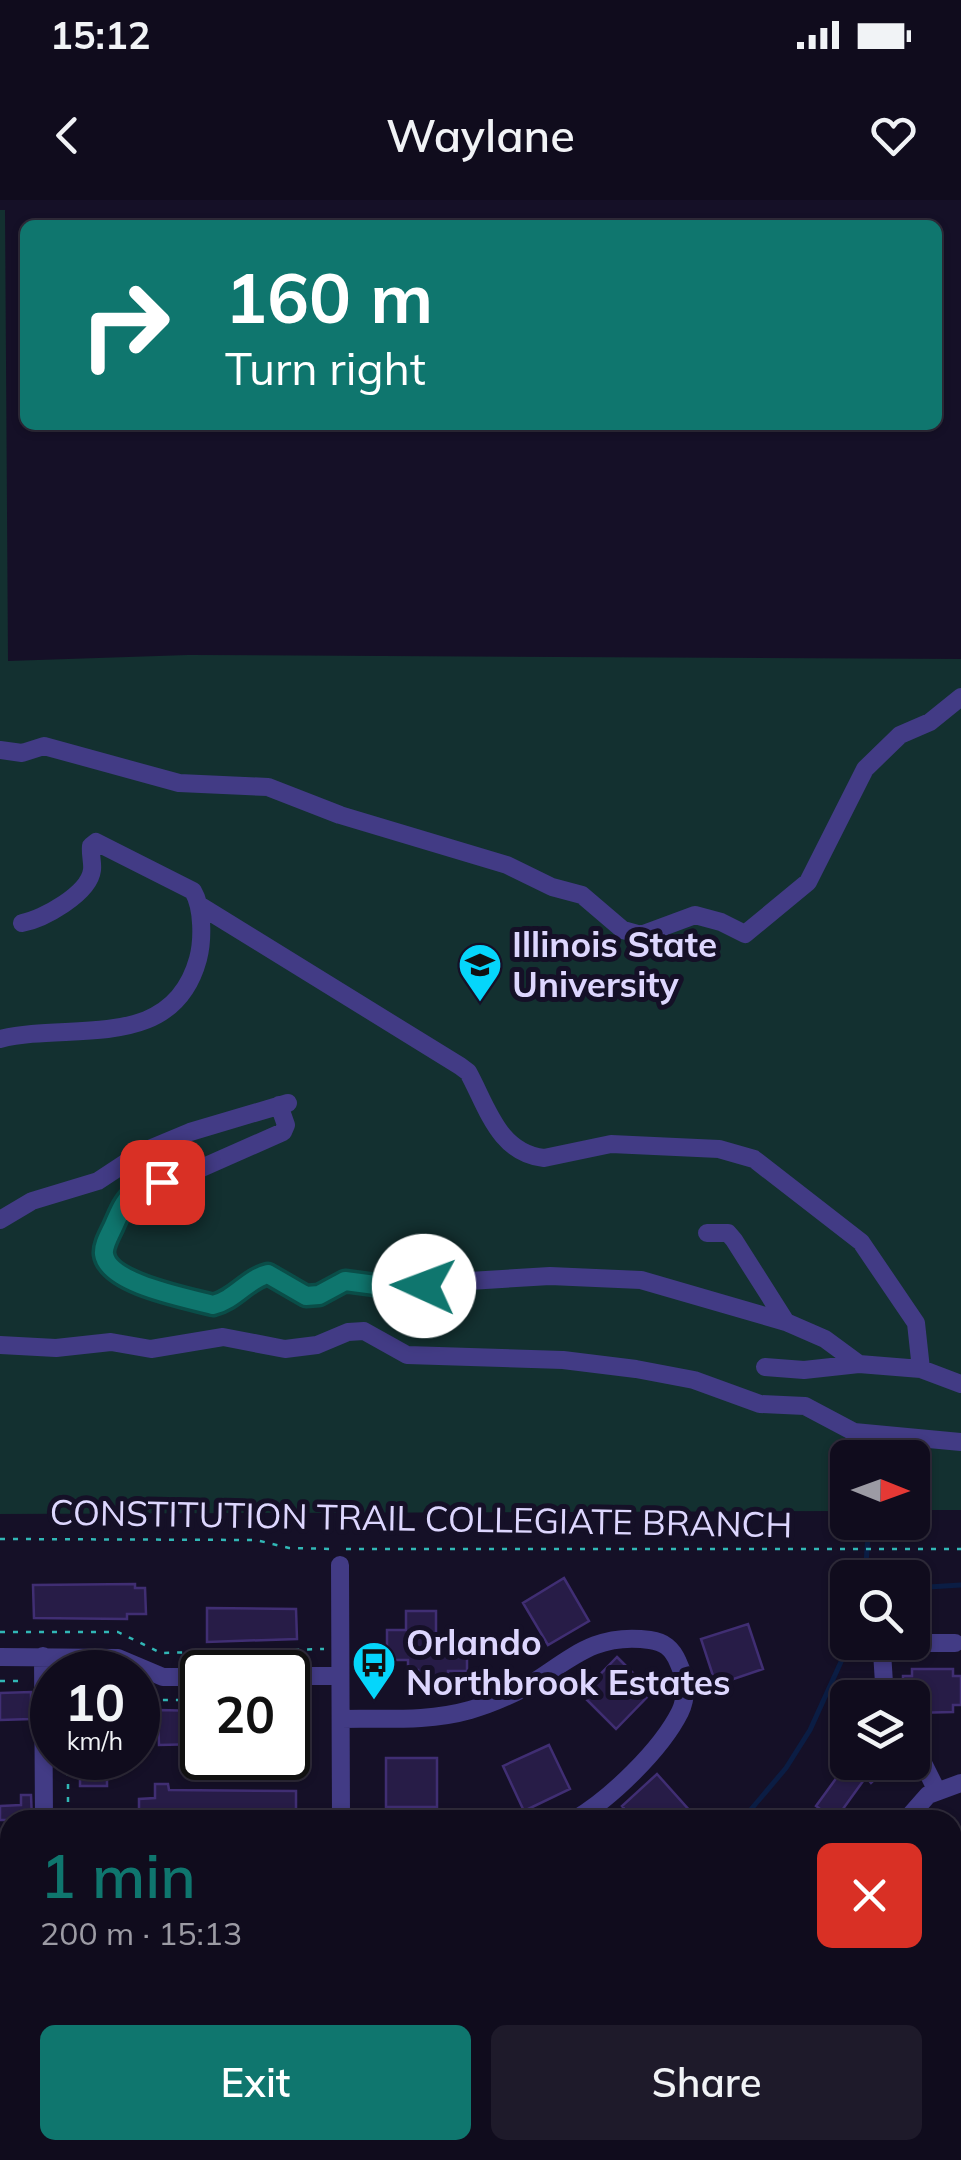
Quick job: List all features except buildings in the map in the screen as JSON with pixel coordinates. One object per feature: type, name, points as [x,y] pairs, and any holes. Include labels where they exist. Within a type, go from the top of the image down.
[{"type":"street","points":[[0,750],[22,752],[44,746],[178,783],[268,786],[340,815],[507,865],[582,895],[623,930],[641,935],[696,915],[745,934],[808,882],[865,769],[900,736],[930,722],[961,698]]},
{"type":"street","points":[[0,1038],[48,1030],[116,1029],[161,1012],[185,994],[198,960],[199,905],[193,891],[94,842],[90,849],[89,879],[61,907],[38,920],[22,923]]},
{"type":"street","points":[[199,905],[460,1066],[472,1079],[498,1130],[510,1144],[534,1157],[611,1144],[719,1149],[754,1159],[861,1242],[916,1322],[925,1371]]},
{"type":"street","points":[[0,1220],[32,1202],[98,1181],[142,1152],[190,1132],[284,1104],[286,1125],[282,1132],[197,1170],[136,1189],[127,1197],[106,1245],[108,1264],[137,1283],[213,1305],[226,1302],[268,1274],[306,1296],[319,1295],[345,1281],[406,1289],[438,1283],[550,1276],[641,1280],[786,1322],[825,1339],[859,1364]]},
{"type":"street","points":[[707,1233],[728,1233],[786,1322]]},
{"type":"street","points":[[0,1345],[56,1348],[111,1342],[151,1349],[223,1336],[285,1349],[317,1345],[364,1330],[407,1355],[563,1360],[636,1369],[694,1380],[760,1404],[805,1406],[854,1432],[961,1442]]},
{"type":"street","points":[[765,1367],[804,1370],[859,1364],[925,1371],[956,1382]]},
{"type":"street","points":[[340,1565],[341,1810]]},
{"type":"street","points":[[340,1719],[439,1718],[456,1714],[523,1688],[596,1643],[630,1638],[662,1642],[675,1654],[684,1676],[686,1700],[670,1732],[643,1762],[586,1810]]},
{"type":"street","points":[[886,1680],[882,1652],[892,1642],[956,1643]]},
{"type":"street","points":[[0,1657],[30,1656]]},
{"type":"street","points":[[310,1676],[340,1676]]},
{"type":"street","points":[[930,1775],[938,1790]]},
{"type":"street","points":[[44,1780],[44,1810]]},
{"type":"street","points":[[915,1810],[928,1795],[961,1784]]},
{"type":"path","name":"CONSTITUTION TRAIL COLLEGIATE BRANCH","points":[[0,1538],[256,1540],[314,1550],[961,1549]]},
{"type":"path","points":[[0,1632],[118,1632],[161,1653],[340,1648]]},
{"type":"path","points":[[68,1780],[68,1810]]},
{"type":"green space","name":"Illinois State University","points":[[0,210],[5,210],[8,661],[188,655],[961,659],[961,1510],[930,1510],[930,1440],[830,1440],[830,1511],[0,1514]]},
{"type":"waterway","points":[[866,1560],[868,1540]]},
{"type":"waterway","points":[[930,1587],[961,1585]]},
{"type":"waterway","points":[[750,1810],[786,1768],[810,1730],[842,1660]]},
{"type":"place","name":"Illinois State University","points":[[480,1003]]},
{"type":"place","name":"Orlando Northbrook Estates","points":[[374,1701]]},
{"type":"route","points":[[162,1182],[136,1189],[127,1197],[106,1245],[108,1264],[137,1283],[213,1305],[226,1302],[268,1274],[306,1296],[319,1295],[345,1281],[385,1288],[424,1286]]}]
